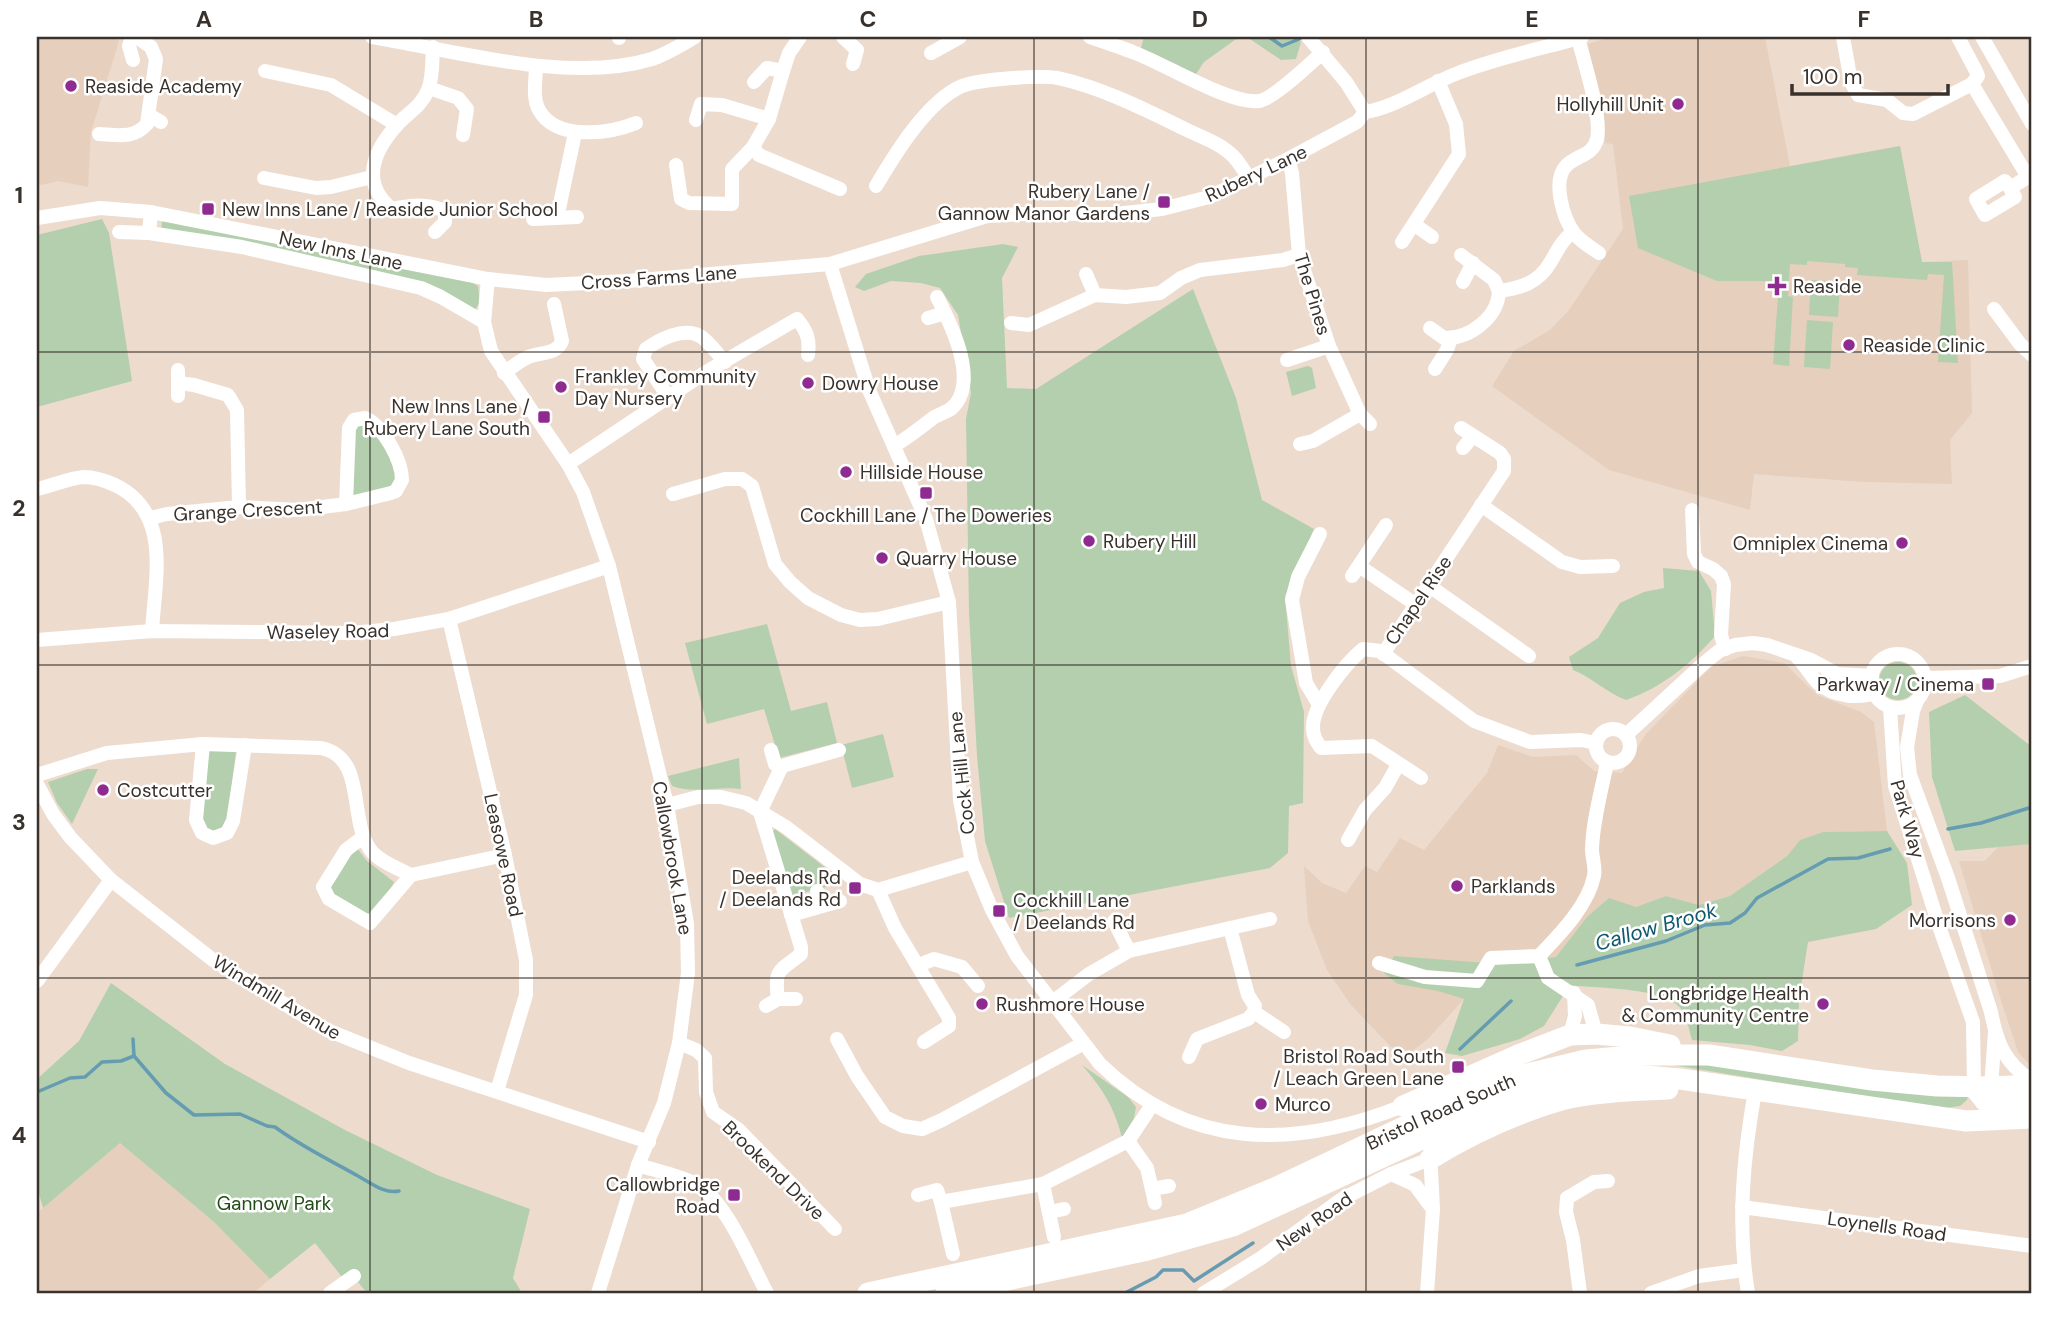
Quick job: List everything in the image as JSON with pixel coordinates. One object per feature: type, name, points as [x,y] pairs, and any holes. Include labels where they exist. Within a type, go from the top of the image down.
[{"type":"highway","points":[[1403,1106],[1570,1035],[1630,1037],[1709,1055]]},
{"type":"highway","name":"Bristol Road South","points":[[946,1293],[1191,1239],[1233,1226],[1280,1196],[1410,1124],[1586,1060],[1643,1055],[1709,1055],[1872,1080],[1984,1092],[2032,1083]]},
{"type":"highway","name":"Bristol Road South","points":[[1526,1083],[1623,1074],[1734,1086],[1966,1121],[2032,1118]]},
{"type":"highway","points":[[1430,1159],[1454,1144],[1523,1114],[1567,1099],[1646,1090],[1734,1086]]},
{"type":"highway","points":[[1966,1121],[1984,1092],[2000,1104],[2032,1101]]},
{"type":"highway","name":"Bristol Road South","points":[[869,1293],[1187,1224],[1280,1196]]},
{"type":"street","points":[[99,134],[136,134],[155,119],[149,100],[156,59],[152,47],[135,37],[129,46],[133,60]]},
{"type":"street","points":[[372,37],[536,66],[584,69],[631,64],[655,58],[695,37]]},
{"type":"street","points":[[676,165],[681,199],[689,204],[732,204],[732,169],[752,147],[769,119],[789,53],[800,37]]},
{"type":"street","points":[[843,37],[857,50],[853,64]]},
{"type":"street","points":[[931,53],[960,37]]},
{"type":"street","points":[[1090,37],[1136,53],[1227,94],[1250,101],[1266,99],[1323,52]]},
{"type":"street","points":[[1308,37],[1346,82],[1365,112]]},
{"type":"street","points":[[1580,37],[1597,117],[1597,138],[1591,151],[1570,162],[1563,169],[1560,184],[1562,205],[1573,232],[1599,253]]},
{"type":"street","name":"Rubery Lane","points":[[830,264],[987,216],[1141,213],[1209,197],[1357,122],[1365,112],[1377,111],[1438,80],[1496,59],[1580,37]]},
{"type":"street","points":[[1843,37],[1851,82],[1858,94],[1886,100],[1908,114],[1913,114],[1972,84],[1978,76],[1958,37]]},
{"type":"street","points":[[1982,37],[2032,124]]},
{"type":"street","points":[[433,47],[429,88],[420,104],[397,125],[373,165],[372,177],[373,188],[392,209],[424,205],[445,211],[444,222],[435,232]]},
{"type":"street","points":[[536,66],[535,96],[538,108],[547,121],[575,133],[620,129],[636,123]]},
{"type":"street","points":[[754,82],[767,68],[783,71]]},
{"type":"street","points":[[265,71],[331,85],[397,125]]},
{"type":"street","points":[[876,186],[895,167],[935,104],[950,93],[964,85],[979,82],[1055,78],[1095,89],[1212,142],[1233,155],[1249,178]]},
{"type":"street","points":[[1402,242],[1459,154],[1456,124],[1438,80]]},
{"type":"street","points":[[1972,84],[2030,176],[2010,188]]},
{"type":"street","points":[[429,88],[458,99],[467,108],[463,135]]},
{"type":"street","points":[[696,120],[701,104],[722,105],[769,119]]},
{"type":"street","points":[[557,218],[575,133]]},
{"type":"street","points":[[752,147],[760,155],[840,190]]},
{"type":"street","name":"The Pines","points":[[1288,159],[1292,173],[1299,255],[1329,346],[1365,419],[1310,446]]},
{"type":"street","points":[[264,177],[316,188],[372,177]]},
{"type":"street","name":"New Inns Lane","points":[[37,218],[100,208],[151,212],[488,279]]},
{"type":"street","points":[[149,233],[151,212]]},
{"type":"street","points":[[533,219],[577,217]]},
{"type":"street","points":[[1415,225],[1432,237]]},
{"type":"street","name":"New Inns Lane","points":[[119,232],[149,233],[242,247],[421,288],[442,296],[484,323]]},
{"type":"street","points":[[1499,291],[1522,287],[1537,279],[1550,264],[1561,241],[1573,232]]},
{"type":"street","points":[[1011,323],[1030,331],[1095,295],[1126,297],[1160,293],[1181,278],[1200,270],[1283,260],[1299,255]]},
{"type":"street","points":[[1430,328],[1444,338],[1451,338],[1466,335],[1488,317],[1499,299],[1494,280],[1467,259],[1463,282]]},
{"type":"street","name":"Cross Farms Lane","points":[[488,279],[546,285],[585,284],[830,264]]},
{"type":"street","name":"Cock Hill Lane","points":[[830,264],[869,390],[926,519],[949,602],[960,800],[972,862],[992,910],[1017,956],[1082,1044],[1116,1079],[1152,1105],[1194,1122],[1232,1133],[1300,1134],[1364,1121],[1403,1106]]},
{"type":"street","points":[[1086,274],[1095,295]]},
{"type":"street","points":[[488,279],[484,323],[491,351],[568,464],[724,362],[797,319],[807,331],[810,343],[808,355]]},
{"type":"street","points":[[894,446],[952,408],[962,392],[965,379],[951,324],[937,297]]},
{"type":"street","points":[[504,373],[527,357],[555,350],[560,346],[562,341],[554,304]]},
{"type":"street","points":[[1994,309],[2032,355]]},
{"type":"street","points":[[928,318],[945,313]]},
{"type":"street","points":[[669,398],[643,359],[646,349],[660,339],[683,334],[700,336],[724,362]]},
{"type":"street","points":[[1434,369],[1447,350],[1451,338]]},
{"type":"street","name":"The Pines","points":[[1287,360],[1329,346]]},
{"type":"street","points":[[178,383],[194,384],[228,395],[237,410],[239,507]]},
{"type":"street","name":"Grange Crescent","points":[[150,518],[239,507],[298,510],[346,504],[396,491],[402,480],[398,456],[374,424],[365,418],[354,420],[349,428],[346,504]]},
{"type":"street","name":"Chapel Rise","points":[[1463,448],[1467,432],[1500,453],[1504,459],[1504,471],[1383,654],[1474,720],[1530,742],[1581,740],[1596,743]]},
{"type":"street","name":"Callowbrook Lane","points":[[568,464],[583,492],[609,566],[667,805],[688,924],[688,972],[679,1043],[664,1103],[638,1165],[598,1293]]},
{"type":"street","points":[[37,489],[84,477],[105,481],[124,490],[138,501],[150,518],[156,539],[152,631]]},
{"type":"street","points":[[673,494],[725,479],[742,479],[752,485],[775,564],[808,598],[841,615],[860,620],[878,619],[949,602]]},
{"type":"street","points":[[1481,505],[1562,562],[1580,567],[1613,566]]},
{"type":"street","points":[[1692,510],[1694,554],[1698,562],[1721,576],[1724,584],[1721,635],[1724,649]]},
{"type":"street","points":[[1386,525],[1356,571],[1415,604]]},
{"type":"street","points":[[1319,705],[1306,683],[1293,600],[1298,577],[1320,534]]},
{"type":"street","name":"Waseley Road","points":[[37,640],[152,631],[351,633],[394,629],[449,619],[609,566]]},
{"type":"street","points":[[1428,585],[1529,656]]},
{"type":"street","name":"Leasowe Road","points":[[449,619],[505,855],[526,960],[526,995],[497,1091]]},
{"type":"street","points":[[1626,734],[1703,664],[1724,649],[1753,643],[1767,645],[1811,660],[1838,674],[1872,676]]},
{"type":"street","points":[[1383,654],[1363,649],[1353,657],[1319,705],[1312,724],[1314,738],[1321,748],[1372,746],[1421,778]]},
{"type":"street","points":[[1902,654],[1918,662],[1926,678],[1917,701],[1904,707],[1890,706],[1878,699],[1874,693],[1872,676],[1874,669],[1885,657],[1902,654]]},
{"type":"street","points":[[1797,657],[1816,681],[1829,690],[1849,696],[1865,697],[1874,693]]},
{"type":"street","points":[[1926,678],[2000,676],[2032,666]]},
{"type":"street","name":"Park Way","points":[[1917,701],[1907,747],[1910,775],[1941,885],[1940,929],[1973,1023],[1984,1092]]},
{"type":"street","name":"Park Way","points":[[1890,706],[1895,786],[1941,885],[1991,1012],[2006,1058],[2015,1070],[2032,1083]]},
{"type":"street","points":[[1616,729],[1626,734],[1630,747],[1629,755],[1617,763],[1607,763],[1597,752],[1596,743],[1601,734],[1616,729]]},
{"type":"street","points":[[37,775],[107,753],[203,744],[321,748],[335,751],[350,771],[363,837],[374,854],[411,876]]},
{"type":"street","points":[[203,744],[196,820],[202,833],[213,838],[227,833],[233,821],[245,745]]},
{"type":"street","points":[[771,750],[775,764],[782,766],[839,750]]},
{"type":"street","points":[[1379,963],[1425,977],[1477,981],[1490,958],[1539,956],[1558,937],[1586,897],[1595,875],[1592,851],[1595,821],[1607,763]]},
{"type":"street","points":[[1348,840],[1365,810],[1385,788],[1398,765]]},
{"type":"street","points":[[782,766],[760,812],[800,937],[801,954],[781,968],[775,977],[772,1002],[796,999]]},
{"type":"street","name":"Windmill Avenue","points":[[38,791],[70,837],[111,880],[212,960],[327,1030],[409,1063],[649,1142]]},
{"type":"street","points":[[667,805],[698,797],[721,797],[746,803],[786,827],[860,884],[878,890],[972,862]]},
{"type":"street","points":[[363,837],[346,850],[323,887],[329,899],[370,923],[411,876],[505,855]]},
{"type":"street","points":[[37,981],[111,880]]},
{"type":"street","points":[[878,890],[895,928],[949,1018],[949,1026],[923,1042]]},
{"type":"street","points":[[817,891],[823,905]]},
{"type":"street","points":[[791,915],[839,901]]},
{"type":"street","points":[[1051,1003],[1089,974],[1129,951],[1270,919]]},
{"type":"street","points":[[1114,922],[1129,951]]},
{"type":"street","points":[[1189,1057],[1197,1039],[1248,1019],[1254,1012],[1255,1006],[1248,995],[1230,928]]},
{"type":"street","points":[[1539,956],[1548,978],[1574,993],[1588,1005],[1596,1034]]},
{"type":"street","points":[[919,965],[934,959],[962,967],[978,986]]},
{"type":"street","points":[[1570,1035],[1575,1016],[1574,993]]},
{"type":"street","points":[[1254,1012],[1284,1032]]},
{"type":"street","name":"Park Way","points":[[1984,1092],[1995,1031]]},
{"type":"street","points":[[837,1039],[857,1076],[885,1117],[903,1126],[922,1129],[1082,1044]]},
{"type":"street","name":"Brookend Drive","points":[[679,1043],[705,1058],[709,1115],[739,1130],[835,1230]]},
{"type":"street","points":[[1748,1293],[1744,1270],[1742,1207],[1745,1150],[1755,1091]]},
{"type":"street","points":[[941,1202],[1043,1184],[1128,1141],[1152,1105]]},
{"type":"street","points":[[1403,1106],[1403,1116],[1419,1151],[1430,1159],[1433,1209],[1427,1293]]},
{"type":"street","points":[[1128,1141],[1147,1168],[1153,1196],[1169,1186]]},
{"type":"street","name":"New Road","points":[[1204,1293],[1261,1258],[1342,1199],[1391,1174],[1430,1159]]},
{"type":"street","points":[[638,1165],[693,1182],[708,1192],[722,1206],[767,1293]]},
{"type":"street","points":[[1391,1174],[1415,1185],[1433,1209]]},
{"type":"street","points":[[1580,1293],[1573,1240],[1566,1212],[1567,1198],[1594,1182],[1608,1181]]},
{"type":"street","points":[[1043,1184],[1054,1237]]},
{"type":"street","points":[[918,1195],[937,1190],[953,1254]]},
{"type":"street","name":"Loynells Road","points":[[1742,1207],[2032,1246]]},
{"type":"street","points":[[1049,1212],[1064,1209]]},
{"type":"street","points":[[1651,1293],[1699,1276],[1744,1270]]},
{"type":"street","points":[[330,1293],[354,1276]]},
{"type":"shaded area","name":"Reaside Academy","points":[[37,37],[113,37],[119,41],[91,132],[88,187],[58,181],[37,186]]},
{"type":"shaded area","name":"Reaside","points":[[1611,37],[1765,37],[1790,166],[1900,146],[1922,262],[1968,260],[1972,413],[1950,440],[1952,484],[1864,482],[1754,474],[1750,510],[1609,470],[1492,386],[1514,351],[1550,330],[1569,310],[1623,229],[1613,144],[1605,143],[1588,44]]},
{"type":"shaded area","points":[[1743,656],[1784,663],[1817,695],[1861,712],[1874,722],[1887,831],[1823,832],[1800,840],[1787,856],[1730,896],[1699,905],[1666,896],[1636,907],[1587,917],[1556,957],[1501,964],[1464,999],[1428,1039],[1412,1051],[1391,1047],[1351,1005],[1327,970],[1308,921],[1304,866],[1322,883],[1346,893],[1365,866],[1377,872],[1400,838],[1424,850],[1487,773],[1498,745],[1533,757],[1576,755],[1594,771],[1622,773],[1645,735],[1711,667]]},
{"type":"shaded area","points":[[2032,844],[2032,1067],[2018,1052],[1959,861],[1985,861],[1998,847]]},
{"type":"shaded area","points":[[120,1143],[214,1222],[270,1279],[253,1293],[37,1293],[37,1213]]},
{"type":"green space","points":[[1144,37],[1239,37],[1204,62],[1196,74],[1141,48]]},
{"type":"green space","points":[[1247,37],[1294,37],[1301,42],[1296,59],[1281,60]]},
{"type":"green space","points":[[1900,146],[1922,262],[1952,262],[1958,363],[1938,362],[1944,275],[1928,274],[1927,280],[1857,275],[1858,268],[1845,267],[1845,264],[1807,261],[1807,265],[1790,264],[1788,296],[1793,297],[1789,366],[1773,364],[1778,297],[1764,281],[1717,281],[1638,248],[1629,196]]},
{"type":"green space","points":[[102,219],[109,233],[132,381],[37,407],[37,235]]},
{"type":"green space","points":[[167,220],[471,282],[478,286],[480,302],[475,310],[462,302],[161,231],[162,222]]},
{"type":"green space","points":[[1003,244],[1018,247],[1002,278],[1007,388],[1036,389],[1193,289],[1236,398],[1262,500],[1314,529],[1285,596],[1291,666],[1304,712],[1303,803],[1289,806],[1288,853],[1270,868],[1009,918],[985,841],[977,756],[969,613],[966,419],[971,393],[958,315],[940,288],[921,283],[891,281],[864,291],[855,287],[866,274],[919,256]]},
{"type":"green space","points":[[1811,280],[1840,282],[1838,317],[1809,315]]},
{"type":"green space","points":[[1807,320],[1833,322],[1830,369],[1804,367]]},
{"type":"green space","points":[[1308,366],[1312,368],[1316,388],[1292,396],[1286,372]]},
{"type":"green space","points":[[363,421],[395,458],[398,484],[354,497],[351,492],[353,428]]},
{"type":"green space","points":[[1663,568],[1699,571],[1711,591],[1715,636],[1675,674],[1626,700],[1573,670],[1569,657],[1598,638],[1620,603],[1644,592],[1664,588]]},
{"type":"green space","points":[[767,624],[791,711],[827,702],[837,743],[779,758],[764,709],[707,724],[685,643]]},
{"type":"green space","points":[[1898,662],[1912,667],[1917,681],[1912,695],[1898,700],[1884,695],[1879,681],[1884,667]]},
{"type":"green space","points":[[1965,695],[2032,747],[2032,844],[1955,851],[1932,777],[1929,712]]},
{"type":"green space","points":[[883,734],[894,777],[852,788],[841,745]]},
{"type":"green space","points":[[209,750],[236,751],[226,830],[207,832],[202,818]]},
{"type":"green space","points":[[739,758],[741,789],[680,788],[672,786],[668,776]]},
{"type":"green space","points":[[87,769],[98,769],[72,824],[57,803],[48,782]]},
{"type":"green space","points":[[775,829],[831,872],[826,887],[790,896],[771,833]]},
{"type":"green space","points":[[1887,831],[1907,863],[1912,905],[1876,929],[1808,942],[1799,999],[1798,1041],[1782,1051],[1692,1040],[1684,1013],[1676,1004],[1664,998],[1632,990],[1570,985],[1544,1026],[1520,1039],[1462,1056],[1445,1053],[1464,999],[1398,984],[1384,973],[1394,956],[1501,964],[1556,957],[1587,917],[1609,898],[1636,907],[1666,896],[1699,905],[1730,896],[1787,856],[1800,840],[1823,832]]},
{"type":"green space","points":[[357,848],[367,861],[394,882],[384,902],[369,918],[334,894],[330,886]]},
{"type":"green space","name":"Gannow Park","points":[[111,983],[225,1064],[345,1130],[437,1175],[530,1209],[513,1278],[522,1293],[367,1293],[354,1277],[346,1282],[315,1243],[270,1279],[214,1222],[120,1143],[43,1208],[37,1186],[37,1079],[79,1041]]},
{"type":"green space","points":[[1710,1062],[1969,1093],[1967,1100],[1960,1106],[1939,1109],[1667,1064]]},
{"type":"green space","points":[[1082,1065],[1128,1097],[1136,1107],[1134,1118],[1122,1138],[1107,1099]]},
{"type":"waterway","points":[[1269,37],[1282,46],[1304,37]]},
{"type":"waterway","name":"Callow Brook","points":[[1948,829],[1981,823],[2032,807]]},
{"type":"waterway","name":"Callow Brook","points":[[1577,965],[1666,941],[1705,925],[1730,923],[1745,913],[1757,898],[1828,859],[1858,858],[1890,849]]},
{"type":"waterway","name":"Callow Brook","points":[[1460,1049],[1511,1001]]},
{"type":"waterway","points":[[133,1039],[134,1056]]},
{"type":"waterway","name":"Callow Brook","points":[[37,1092],[70,1078],[85,1077],[102,1062],[121,1061],[134,1056],[166,1093],[194,1115],[240,1114],[275,1127],[378,1187],[393,1192],[399,1191]]},
{"type":"waterway","name":"Callow Brook","points":[[1125,1293],[1156,1277],[1163,1270],[1183,1270],[1194,1281],[1253,1243]]},
{"type":"place","name":"Reaside Academy","points":[[71,86]]},
{"type":"place","name":"Hollyhill Unit","points":[[1678,104]]},
{"type":"place","name":"Rubery Lane / Gannow Manor Gardens","points":[[1164,202]]},
{"type":"place","name":"New Inns Lane / Reaside Junior School","points":[[208,209]]},
{"type":"place","name":"Reaside","points":[[1777,286]]},
{"type":"place","name":"Reaside Clinic","points":[[1849,345]]},
{"type":"place","name":"Dowry House","points":[[808,383]]},
{"type":"place","name":"Frankley Community Day Nursery","points":[[561,387]]},
{"type":"place","name":"New Inns Lane / Rubery Lane South","points":[[544,417]]},
{"type":"place","name":"Hillside House","points":[[846,472]]},
{"type":"place","name":"Cockhill Lane / The Doweries","points":[[926,493]]},
{"type":"place","name":"Rubery Hill","points":[[1089,541]]},
{"type":"place","name":"Omniplex Cinema","points":[[1902,543]]},
{"type":"place","name":"Quarry House","points":[[882,558]]},
{"type":"place","name":"Parkway / Cinema","points":[[1988,684]]},
{"type":"place","name":"Costcutter","points":[[103,790]]},
{"type":"place","name":"Parklands","points":[[1457,886]]},
{"type":"place","name":"Deelands Rd / Deelands Rd","points":[[855,888]]},
{"type":"place","name":"Cockhill Lane / Deelands Rd","points":[[999,911]]},
{"type":"place","name":"Morrisons","points":[[2010,920]]},
{"type":"place","name":"Rushmore House","points":[[982,1004]]},
{"type":"place","name":"Longbridge Health & Community Centre","points":[[1823,1004]]},
{"type":"place","name":"Bristol Road South / Leach Green Lane","points":[[1458,1067]]},
{"type":"place","name":"Murco","points":[[1261,1104]]},
{"type":"place","name":"Callowbridge Road","points":[[734,1195]]}]
